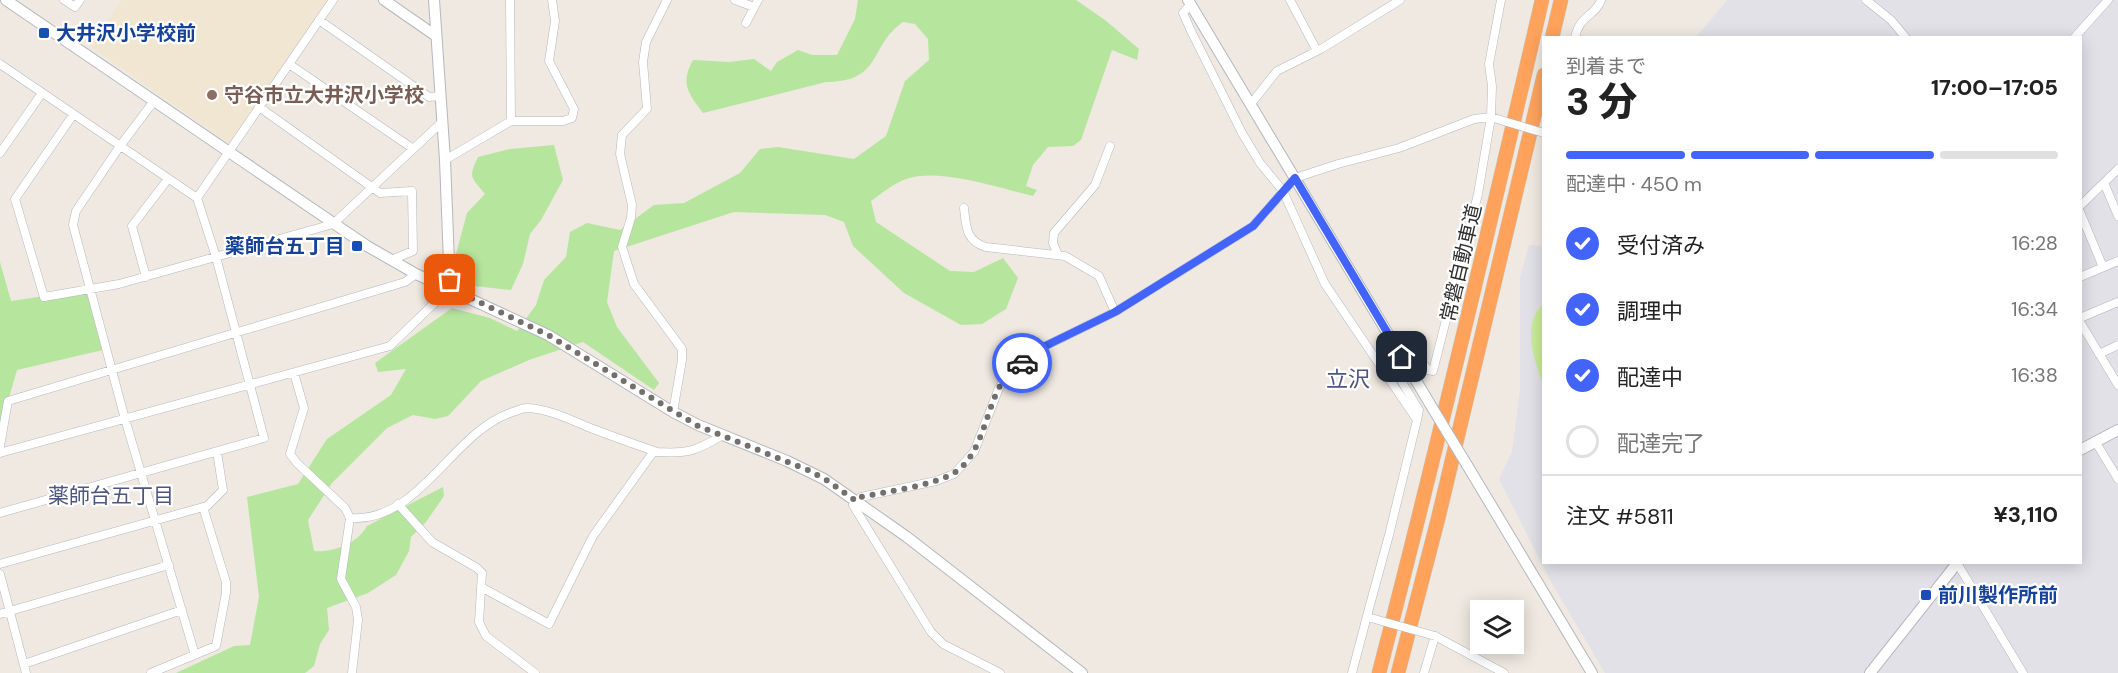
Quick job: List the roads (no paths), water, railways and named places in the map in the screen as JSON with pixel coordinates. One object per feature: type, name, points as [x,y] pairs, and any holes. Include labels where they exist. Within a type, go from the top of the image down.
[{"type":"highway","name":"常磐自動車道","points":[[1379,673],[1481,265],[1542,0]]},
{"type":"highway","points":[[1552,36],[1561,0]]},
{"type":"highway","name":"常磐自動車道","points":[[1398,673],[1443,497],[1542,83]]},
{"type":"street","points":[[6,0],[333,224],[393,261],[548,335],[673,412],[721,436],[808,470],[828,481],[907,537],[1082,673]]},
{"type":"street","points":[[64,0],[75,7],[80,0]]},
{"type":"street","points":[[197,198],[333,0]]},
{"type":"street","points":[[384,0],[436,36]]},
{"type":"street","points":[[0,453],[390,346],[450,288],[445,160],[434,0]]},
{"type":"street","points":[[510,0],[511,121]]},
{"type":"street","points":[[445,160],[511,121],[563,121],[572,118],[574,109],[549,61],[555,21],[552,0]]},
{"type":"street","points":[[667,0],[646,42],[643,62],[647,109],[622,135],[620,154],[632,205],[631,218],[622,247],[634,284],[682,349],[673,412]]},
{"type":"street","points":[[735,0],[756,4],[746,23]]},
{"type":"street","points":[[1290,0],[1317,51]]},
{"type":"street","points":[[1250,105],[1277,71],[1317,51],[1400,0]]},
{"type":"street","points":[[1391,340],[1406,341],[1428,370],[1433,371],[1478,194],[1491,117],[1492,86],[1489,64],[1501,0]]},
{"type":"street","points":[[1575,36],[1577,26],[1599,5],[1601,0]]},
{"type":"street","points":[[1866,0],[1891,20],[1904,36]]},
{"type":"street","points":[[2076,36],[2108,0]]},
{"type":"street","points":[[1189,2],[1592,673]]},
{"type":"street","points":[[1189,2],[1184,13],[1191,31],[1242,133],[1260,163],[1283,190],[1324,284],[1417,420]]},
{"type":"street","points":[[319,20],[429,98],[441,96]]},
{"type":"street","points":[[0,64],[197,198],[216,257],[264,438],[0,513]]},
{"type":"street","points":[[289,64],[412,148]]},
{"type":"street","points":[[0,153],[42,93]]},
{"type":"street","points":[[154,101],[76,211],[73,225],[113,370],[124,419],[170,565],[195,655]]},
{"type":"street","points":[[259,107],[380,193],[412,191],[413,250],[393,261]]},
{"type":"street","points":[[73,115],[15,199],[44,297],[119,284],[333,224],[442,122]]},
{"type":"street","points":[[1000,673],[943,644],[931,632],[853,506],[856,501],[861,497],[936,481],[954,474],[974,452],[999,388],[1006,377],[1037,350],[1115,312],[1253,226],[1295,178],[1399,148],[1474,119],[1491,117],[1542,131]]},
{"type":"street","points":[[1058,255],[1053,243],[1054,233],[1095,185],[1110,146]]},
{"type":"street","points":[[2082,204],[2118,169]]},
{"type":"street","points":[[146,277],[132,226],[168,179]]},
{"type":"street","points":[[2104,183],[2118,216]]},
{"type":"street","points":[[964,208],[969,237],[976,244],[1065,256],[1100,276],[1115,312]]},
{"type":"street","points":[[2082,217],[2103,267]]},
{"type":"street","points":[[2082,276],[2118,261]]},
{"type":"street","points":[[0,446],[8,401],[405,282],[416,273]]},
{"type":"street","points":[[2082,319],[2118,302]]},
{"type":"street","points":[[2082,324],[2118,385]]},
{"type":"street","points":[[1352,673],[1369,617],[1419,410],[1386,356],[1386,346],[1391,340]]},
{"type":"street","points":[[2099,354],[2118,345]]},
{"type":"street","points":[[294,373],[304,408],[290,454],[345,508],[350,518],[341,579],[356,608],[358,620],[352,673]]},
{"type":"street","points":[[350,518],[362,519],[414,495],[463,444],[498,417],[525,408],[547,411],[654,451],[677,453],[697,450],[721,436]]},
{"type":"street","points":[[2082,449],[2118,430]]},
{"type":"street","points":[[2095,441],[2118,479]]},
{"type":"street","points":[[481,587],[549,624],[593,536],[654,451]]},
{"type":"street","points":[[0,564],[207,506],[223,490],[217,452]]},
{"type":"street","points":[[398,504],[432,542],[482,573],[479,622],[486,636],[535,673]]},
{"type":"street","points":[[151,673],[216,646],[226,582],[203,507]]},
{"type":"street","points":[[1870,673],[1957,564]]},
{"type":"street","points":[[1959,564],[2023,673]]},
{"type":"street","points":[[0,614],[170,565]]},
{"type":"street","points":[[0,574],[26,673]]},
{"type":"street","points":[[24,664],[182,610]]},
{"type":"street","points":[[1369,617],[1435,636],[1504,673]]},
{"type":"street","points":[[1424,673],[1435,636]]},
{"type":"place","name":"大井沢小学校前","points":[[44,33]]},
{"type":"place","name":"守谷市立大井沢小学校","points":[[212,95]]},
{"type":"place","name":"薬師台五丁目","points":[[357,246]]},
{"type":"place","name":"前川製作所前","points":[[1926,595]]},
{"type":"district","name":"立沢","points":[[1348,379]]},
{"type":"district","name":"薬師台五丁目","points":[[111,496]]}]
